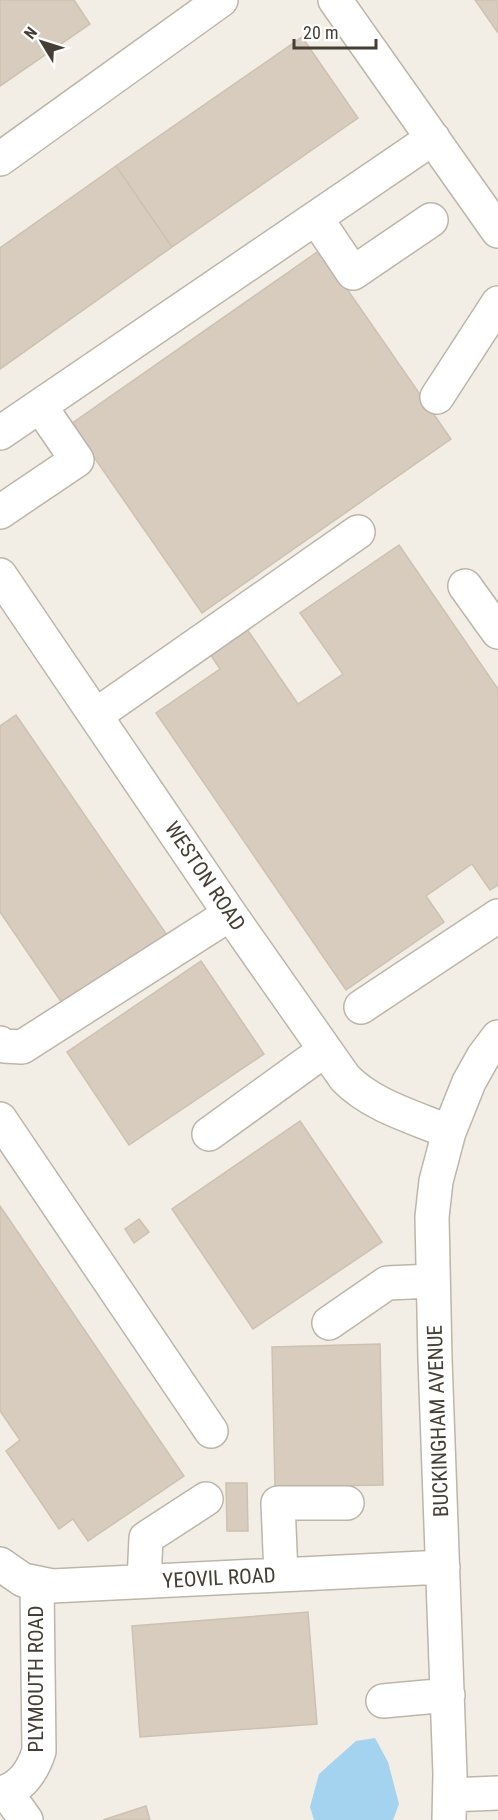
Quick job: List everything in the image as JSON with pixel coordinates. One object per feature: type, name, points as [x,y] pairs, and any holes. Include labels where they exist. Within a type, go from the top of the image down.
[{"type":"street","points":[[0,159],[221,0]]},
{"type":"street","points":[[335,0],[498,231]]},
{"type":"street","points":[[0,433],[433,138]]},
{"type":"street","points":[[316,218],[353,273],[431,220]]},
{"type":"street","points":[[437,397],[498,303]]},
{"type":"street","points":[[0,512],[77,460],[40,406]]},
{"type":"street","points":[[96,715],[358,532]]},
{"type":"street","points":[[465,586],[498,632]]},
{"type":"street","name":"WESTON ROAD","points":[[6,595],[96,715],[345,1078],[357,1090],[370,1098],[449,1132]]},
{"type":"street","points":[[0,1043],[4,1046],[22,1047],[231,914]]},
{"type":"street","points":[[361,1007],[498,916]]},
{"type":"street","name":"BUCKINGHAM AVENUE","points":[[450,1807],[432,1216],[436,1181],[449,1132],[469,1082],[498,1037]]},
{"type":"street","points":[[209,1134],[325,1050]]},
{"type":"street","points":[[0,1119],[211,1431]]},
{"type":"street","points":[[329,1323],[387,1283],[433,1281]]},
{"type":"street","points":[[144,1581],[146,1538],[206,1498]]},
{"type":"street","points":[[281,1575],[278,1503],[347,1503]]},
{"type":"street","name":"YEOVIL ROAD","points":[[0,1564],[23,1580],[52,1586],[443,1567]]},
{"type":"street","name":"PLYMOUTH ROAD","points":[[3,1792],[18,1785],[28,1774],[36,1763],[39,1751],[37,1584]]},
{"type":"street","points":[[383,1701],[448,1695]]},
{"type":"street","points":[[3,1792],[26,1820]]},
{"type":"street","points":[[450,1807],[498,1793]]},
{"type":"water","points":[[375,1738],[388,1762],[399,1804],[393,1820],[314,1820],[310,1807],[319,1774],[356,1741]]},
{"type":"building","points":[[0,0],[74,0],[90,24],[0,86]]},
{"type":"building","points":[[475,0],[498,0],[498,33]]},
{"type":"building","points":[[302,37],[358,118],[172,247],[116,166]]},
{"type":"building","points":[[116,166],[172,247],[0,369],[0,248]]},
{"type":"building","points":[[320,250],[451,439],[202,613],[71,424]]},
{"type":"building","points":[[399,545],[498,689],[498,885],[490,890],[472,864],[426,896],[444,922],[346,990],[156,713],[220,669],[210,654],[247,629],[298,704],[343,674],[300,613]]},
{"type":"building","points":[[16,715],[167,935],[64,1006],[0,912],[0,726]]},
{"type":"building","points":[[201,961],[264,1054],[129,1145],[67,1052]]},
{"type":"building","points":[[300,1121],[382,1242],[253,1329],[172,1209]]},
{"type":"building","points":[[0,1206],[184,1476],[88,1541],[73,1519],[59,1529],[6,1451],[20,1440],[0,1411]]},
{"type":"building","points":[[139,1219],[149,1232],[134,1243],[125,1229]]},
{"type":"building","points":[[380,1344],[383,1485],[275,1487],[272,1347]]},
{"type":"building","points":[[226,1483],[247,1483],[248,1531],[227,1531]]},
{"type":"building","points":[[308,1612],[317,1724],[140,1737],[132,1626]]},
{"type":"building","points":[[146,1806],[150,1820],[103,1820]]}]
